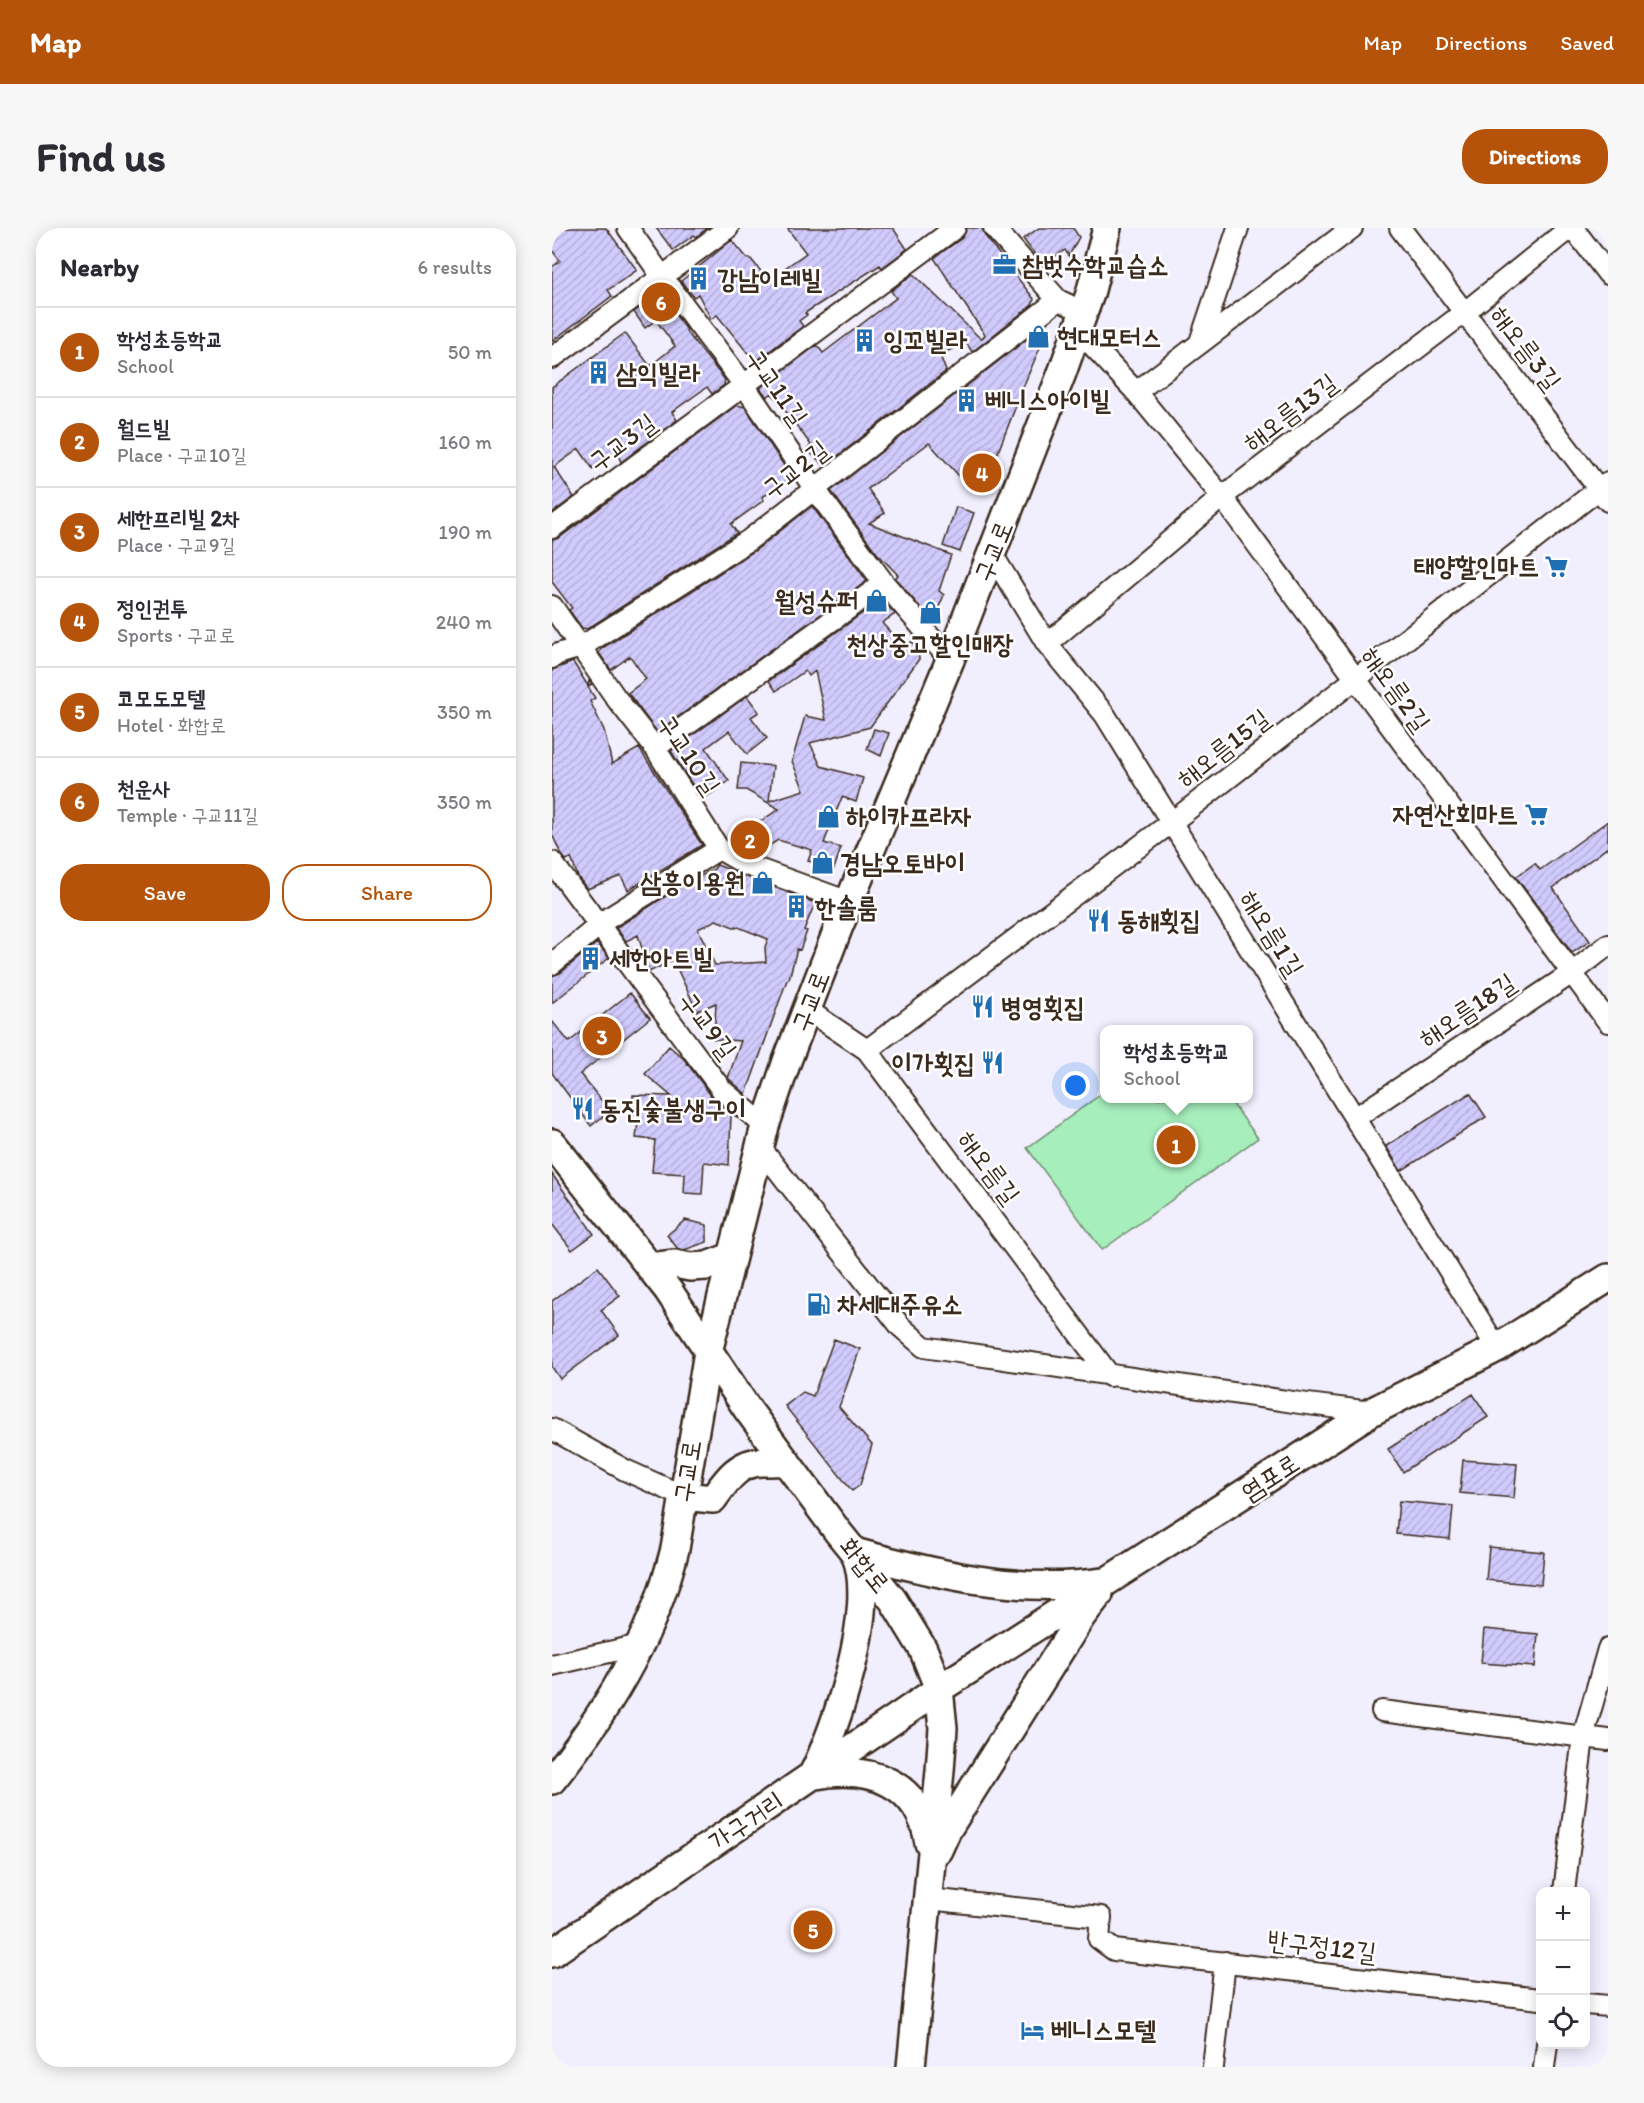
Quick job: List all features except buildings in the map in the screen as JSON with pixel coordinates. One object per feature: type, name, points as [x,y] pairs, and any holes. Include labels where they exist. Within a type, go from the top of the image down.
[{"type":"main road","name":"구교로","points":[[552,1780],[592,1726],[640,1645],[668,1580],[708,1352],[762,1136],[806,1009],[950,660],[1081,321],[1107,228]]},
{"type":"main road","name":"화합로","points":[[552,1143],[668,1290],[708,1352],[786,1461],[893,1600],[923,1649],[939,1689],[943,1728],[911,2067]]},
{"type":"main road","points":[[650,1267],[675,1264],[690,1267],[706,1266],[731,1257]]},
{"type":"main road","name":"염포로","points":[[939,1689],[1371,1412],[1497,1348],[1608,1278]]},
{"type":"main road","points":[[683,1496],[713,1498],[733,1473],[744,1465],[786,1461]]},
{"type":"main road","points":[[854,1552],[936,1574],[1000,1584],[1074,1586],[1109,1581]]},
{"type":"main road","points":[[812,1776],[826,1749],[836,1721],[846,1690],[853,1654],[861,1587],[860,1567],[854,1552]]},
{"type":"main road","points":[[932,1862],[947,1830],[1068,1637],[1109,1581]]},
{"type":"main road","name":"가구거리","points":[[552,1953],[939,1689]]},
{"type":"main road","points":[[812,1776],[858,1772],[874,1776],[902,1790],[912,1800],[927,1828],[932,1862]]},
{"type":"street","name":"구교11길","points":[[628,228],[744,385],[814,488],[884,583],[950,660]]},
{"type":"street","points":[[552,357],[728,228]]},
{"type":"street","name":"구교3길","points":[[552,528],[955,228]]},
{"type":"street","points":[[994,228],[1058,300],[1081,321]]},
{"type":"street","points":[[1200,342],[1238,228]]},
{"type":"street","points":[[1136,392],[1352,228]]},
{"type":"street","name":"해오름3길","points":[[1400,228],[1605,490]]},
{"type":"street","points":[[1571,228],[1608,274]]},
{"type":"street","name":"해오름13길","points":[[1047,644],[1222,497],[1465,312],[1571,228]]},
{"type":"street","name":"구교2길","points":[[552,658],[581,647],[749,540],[1058,300]]},
{"type":"street","name":"해오름2길","points":[[1081,321],[1222,497],[1608,1022]]},
{"type":"street","name":"해오름15길","points":[[867,1050],[1172,822],[1605,490]]},
{"type":"street","name":"해오름1길","points":[[992,554],[1047,644],[1106,715],[1497,1348]]},
{"type":"street","points":[[655,748],[884,583]]},
{"type":"street","name":"구교10길","points":[[552,606],[616,698],[655,748],[719,849],[747,865],[849,902]]},
{"type":"street","points":[[552,964],[599,925],[719,849]]},
{"type":"street","name":"구교9길","points":[[552,862],[722,1090],[762,1136]]},
{"type":"street","name":"해오름18길","points":[[1355,1118],[1572,973],[1608,945]]},
{"type":"street","name":"해오름길","points":[[806,1009],[867,1050],[1110,1376]]},
{"type":"street","points":[[762,1136],[901,1327],[924,1347],[1110,1376],[1371,1412]]},
{"type":"street","points":[[552,1429],[625,1470],[683,1496]]},
{"type":"street","points":[[552,1665],[640,1645]]},
{"type":"street","points":[[1565,1887],[1583,1737],[1608,1649]]},
{"type":"street","points":[[1382,1711],[1608,1740]]},
{"type":"street","name":"반구정12길","points":[[928,1899],[1101,1917],[1100,1939],[1114,1950],[1536,1999]]},
{"type":"street","points":[[1213,2067],[1225,1962]]},
{"type":"street","points":[[1590,2004],[1608,2006]]},
{"type":"street","points":[[1544,2067],[1546,2049]]},
{"type":"green space","points":[[1100,1095],[1100,1103],[1232,1103],[1258,1138],[1102,1250],[1027,1148]]},
{"type":"place","name":"참벗수학교습소","points":[[1004,265]]},
{"type":"place","name":"강남이레빌","points":[[699,279]]},
{"type":"place","name":"천운사","points":[[661,302]]},
{"type":"place","name":"현대모터스","points":[[1039,337]]},
{"type":"place","name":"잉꼬빌라","points":[[865,340]]},
{"type":"place","name":"삼익빌라","points":[[598,373]]},
{"type":"place","name":"베니스아이빌","points":[[967,400]]},
{"type":"place","name":"정인권투","points":[[982,473]]},
{"type":"place","name":"태양할인마트","points":[[1557,566]]},
{"type":"place","name":"월성슈퍼","points":[[876,601]]},
{"type":"place","name":"천상중고할인매장","points":[[930,613]]},
{"type":"place","name":"자연산회마트","points":[[1536,814]]},
{"type":"place","name":"하이카프라자","points":[[828,816]]},
{"type":"place","name":"월드빌","points":[[750,840]]},
{"type":"place","name":"경남오토바이","points":[[822,863]]},
{"type":"place","name":"삼흥이용원","points":[[763,882]]},
{"type":"place","name":"한솔룸","points":[[797,907]]},
{"type":"place","name":"동해횟집","points":[[1099,920]]},
{"type":"place","name":"세한아트빌","points":[[591,958]]},
{"type":"place","name":"병영횟집","points":[[983,1007]]},
{"type":"place","name":"세한프리빌 2차","points":[[602,1036]]},
{"type":"place","name":"이가횟집","points":[[993,1063]]},
{"type":"place","name":"동진숯불생구이","points":[[582,1109]]},
{"type":"place","name":"학성초등학교","points":[[1176,1145]]},
{"type":"place","name":"차세대주유소","points":[[819,1304]]},
{"type":"place","name":"코모도모텔","points":[[813,1930]]},
{"type":"place","name":"베니스모텔","points":[[1033,2030]]}]
